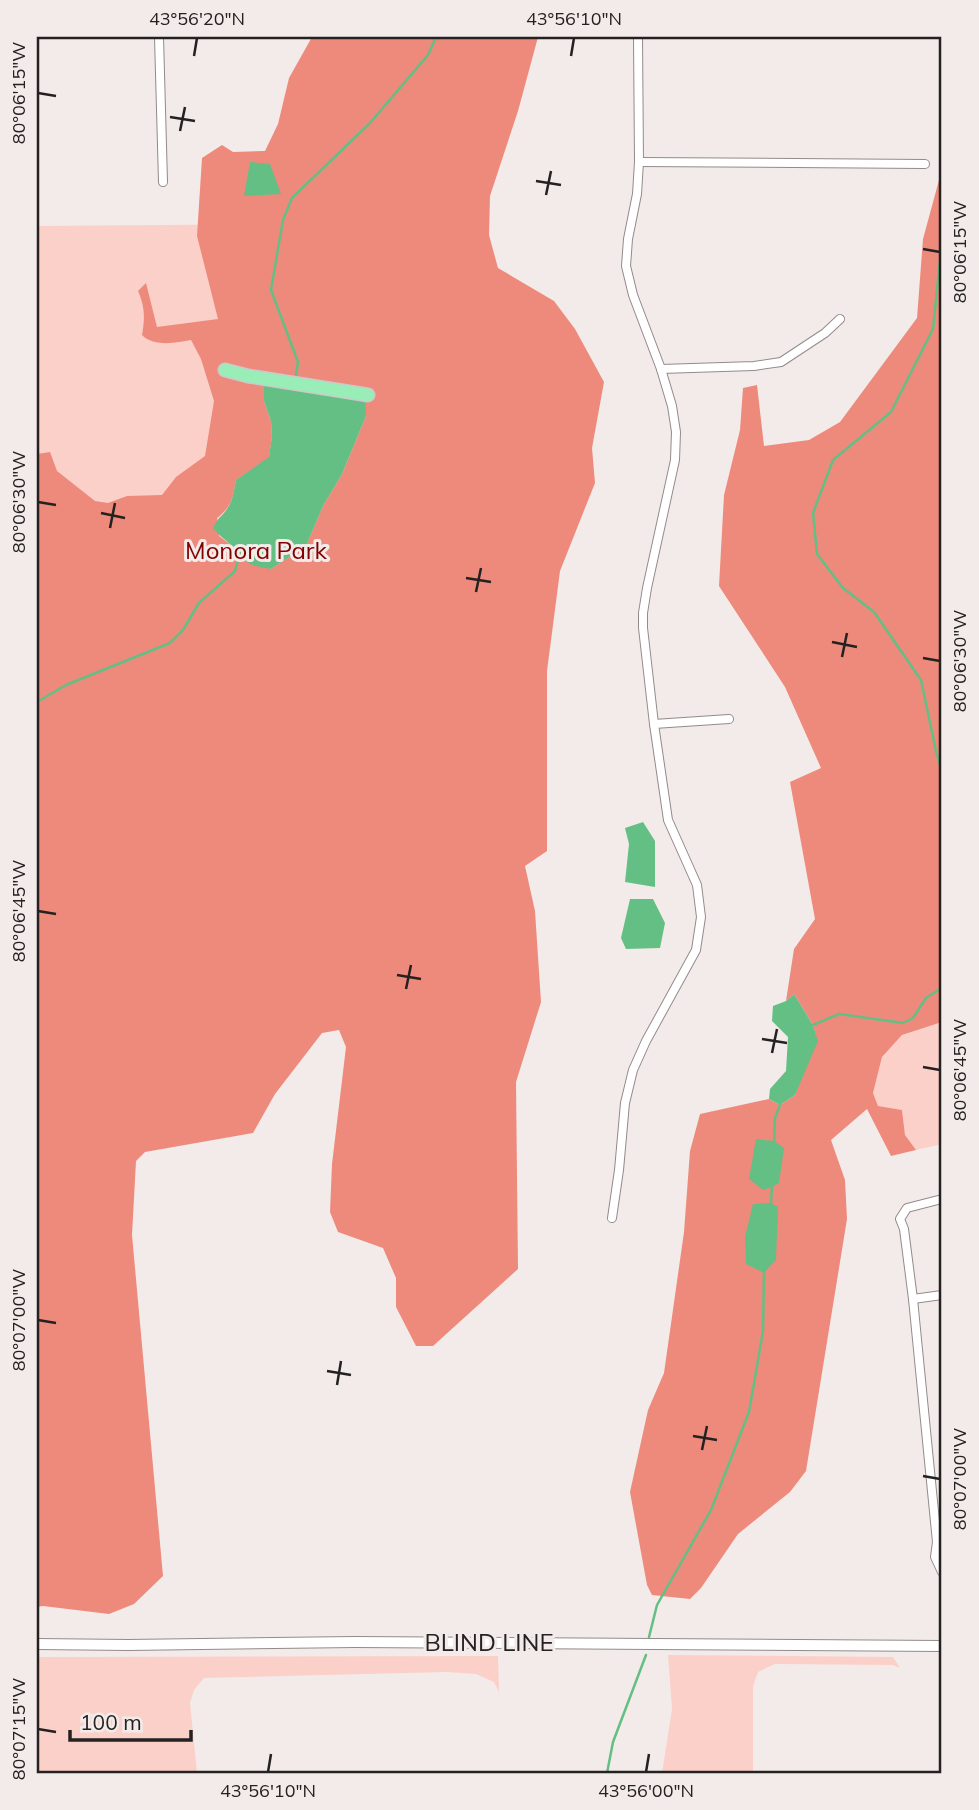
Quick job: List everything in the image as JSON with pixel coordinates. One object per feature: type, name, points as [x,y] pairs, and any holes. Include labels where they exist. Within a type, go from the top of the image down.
[{"type":"highway","points":[[225,370],[368,395]]},
{"type":"street","points":[[159,37],[163,182]]},
{"type":"street","points":[[612,1218],[625,1103],[633,1070],[696,950],[701,917],[698,885],[668,820],[644,643],[643,613],[676,444],[672,406],[662,369],[633,295],[626,267],[639,162],[638,37]]},
{"type":"street","points":[[639,162],[925,163]]},
{"type":"street","points":[[662,369],[754,366],[781,362],[825,333],[840,319]]},
{"type":"street","points":[[654,724],[729,719]]},
{"type":"street","points":[[942,1199],[907,1208],[900,1219],[904,1229],[913,1298],[937,1542],[935,1558],[942,1572]]},
{"type":"street","points":[[913,1298],[942,1295]]},
{"type":"street","name":"BLIND LINE","points":[[37,1644],[128,1646],[355,1642],[942,1646]]},
{"type":"green space","name":"Monora Park","points":[[431,223],[500,796],[37,509],[37,226]]},
{"type":"green space","points":[[942,1022],[942,1144],[916,1150],[905,1135],[902,1110],[878,1106],[873,1093],[882,1057],[902,1035]]},
{"type":"green space","points":[[668,1655],[893,1657],[900,1668],[893,1665],[775,1664],[758,1672],[753,1686],[753,1773],[662,1773],[672,1709]]},
{"type":"green space","points":[[498,1656],[499,1692],[494,1682],[476,1674],[447,1672],[204,1678],[194,1690],[190,1703],[197,1773],[37,1773],[37,1657]]},
{"type":"shaded area","points":[[312,37],[538,37],[518,111],[490,196],[489,235],[498,268],[554,301],[575,329],[604,382],[592,448],[595,483],[560,571],[547,671],[547,851],[525,866],[535,911],[541,1002],[516,1082],[518,1269],[433,1346],[416,1346],[396,1307],[396,1278],[383,1248],[338,1232],[330,1212],[332,1164],[346,1047],[339,1030],[322,1033],[275,1094],[253,1133],[145,1152],[136,1161],[132,1235],[163,1576],[134,1604],[109,1614],[37,1607],[37,454],[50,452],[57,471],[95,501],[108,503],[127,496],[162,495],[176,477],[205,456],[214,401],[201,359],[191,340],[159,343],[142,335],[144,313],[138,291],[146,283],[157,327],[218,319],[197,236],[202,158],[222,145],[233,152],[265,151],[278,124],[289,78]],"holes":[[[259,382],[366,416],[342,474],[323,506],[306,546],[271,569],[239,556],[231,545],[219,536],[217,518],[231,501],[236,480],[269,458],[271,421],[264,401],[264,388]]]},
{"type":"shaded area","points":[[250,162],[270,164],[281,194],[244,196]]},
{"type":"shaded area","points":[[942,169],[942,1022],[902,1035],[882,1057],[873,1093],[878,1106],[902,1110],[905,1135],[916,1150],[891,1156],[867,1109],[831,1140],[845,1180],[847,1219],[806,1471],[790,1492],[738,1534],[701,1588],[690,1599],[652,1595],[647,1585],[630,1492],[648,1410],[664,1373],[684,1232],[690,1151],[700,1114],[769,1099],[780,1105],[795,1095],[816,1036],[813,1025],[794,994],[786,1001],[794,949],[815,919],[790,782],[821,768],[785,687],[719,586],[724,495],[740,430],[743,388],[757,385],[764,446],[809,440],[840,422],[917,318],[923,239]]},
{"type":"shaded area","points":[[258,381],[365,399],[366,416],[342,474],[323,506],[306,546],[271,569],[255,566],[247,561],[213,528],[231,502],[236,480],[269,457],[271,421],[264,401],[264,388]]},
{"type":"shaded area","points":[[643,822],[655,841],[655,887],[625,882],[629,844],[625,828]]},
{"type":"shaded area","points":[[630,899],[653,899],[665,923],[660,948],[626,949],[621,938]]},
{"type":"shaded area","points":[[794,994],[813,1025],[818,1041],[795,1095],[780,1105],[769,1099],[770,1089],[786,1071],[788,1037],[772,1021],[773,1006],[786,1001]]},
{"type":"shaded area","points":[[756,1139],[774,1141],[784,1148],[779,1183],[763,1190],[749,1179]]},
{"type":"shaded area","points":[[771,1203],[778,1207],[776,1260],[764,1273],[746,1264],[745,1237],[753,1204]]},
{"type":"waterway","points":[[295,381],[298,362],[271,290],[283,220],[292,198],[370,123],[428,55],[436,37]]},
{"type":"waterway","points":[[942,241],[933,329],[891,412],[833,460],[813,513],[817,554],[843,588],[874,612],[921,680],[942,772]]},
{"type":"waterway","points":[[37,702],[66,685],[170,643],[183,630],[199,603],[235,571],[240,553]]},
{"type":"waterway","points":[[813,1025],[839,1014],[903,1023],[913,1018],[926,998],[942,988]]},
{"type":"waterway","points":[[774,1144],[775,1118],[780,1105]]},
{"type":"waterway","points":[[771,1203],[772,1186]]},
{"type":"waterway","points":[[649,1637],[657,1605],[711,1510],[749,1412],[763,1331],[764,1273]]},
{"type":"waterway","points":[[607,1773],[613,1742],[646,1655]]}]
